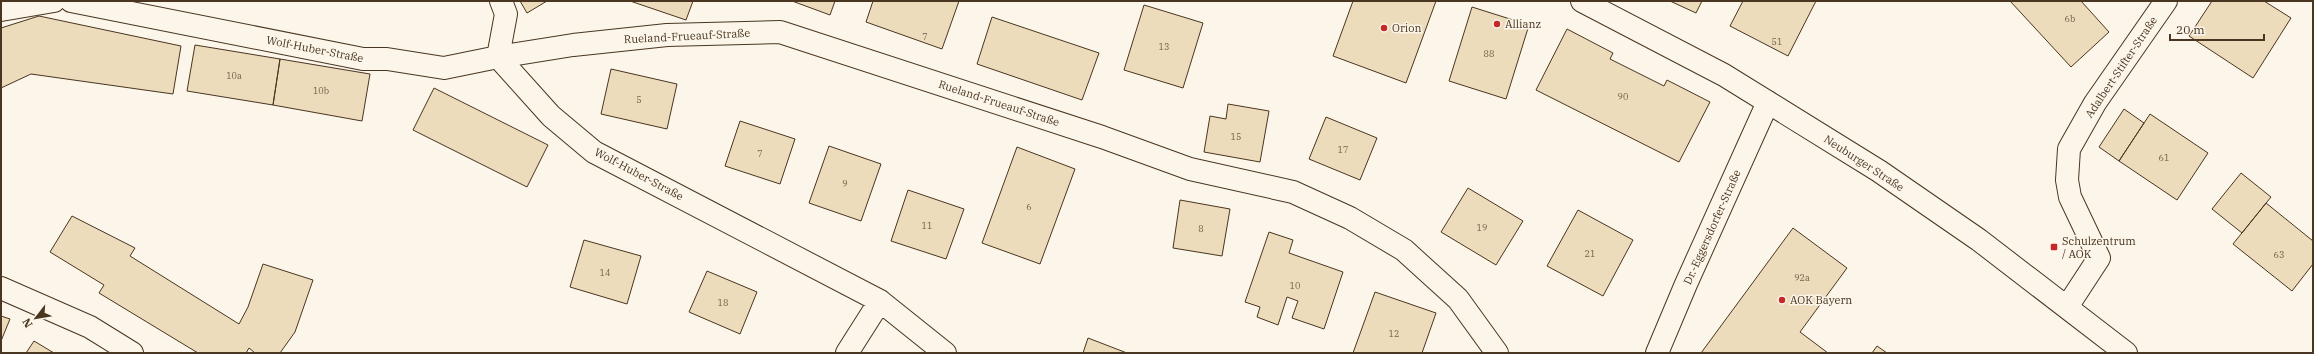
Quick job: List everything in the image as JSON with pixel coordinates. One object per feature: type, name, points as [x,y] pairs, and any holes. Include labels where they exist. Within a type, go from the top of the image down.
[{"type":"street","points":[[1,10],[54,1]]},
{"type":"street","name":"Wolf-Huber-Straße","points":[[71,1],[363,59],[388,58],[444,68],[498,57],[551,116],[594,152],[880,301],[945,353]]},
{"type":"street","points":[[498,57],[506,14],[501,1]]},
{"type":"street","name":"Neuburger Straße","points":[[1582,1],[1724,75],[1879,171],[1979,240],[2126,353]]},
{"type":"street","name":"Adalbert-Stifter-Straße","points":[[2067,307],[2099,258],[2070,197],[2067,180],[2070,149],[2095,103],[2166,1]]},
{"type":"street","name":"Rueland-Frueauf-Straße","points":[[498,57],[573,45],[667,35],[780,32],[1102,136],[1190,169],[1293,192],[1350,218],[1404,250],[1458,299],[1496,353]]},
{"type":"street","name":"Dr.-Eggersdorfer-Straße","points":[[1657,353],[1686,284],[1768,102]]},
{"type":"street","points":[[1,288],[90,327],[132,353]]},
{"type":"street","points":[[847,353],[880,301]]},
{"type":"building","points":[[520,1],[547,1],[527,13]]},
{"type":"building","points":[[630,1],[693,1],[686,20]]},
{"type":"building","points":[[792,1],[835,1],[830,15]]},
{"type":"building","points":[[873,1],[959,1],[942,49],[866,22]]},
{"type":"building","name":"Orion","points":[[1353,1],[1436,1],[1406,83],[1333,56]]},
{"type":"building","points":[[1670,1],[1702,1],[1696,13]]},
{"type":"building","points":[[1743,1],[1816,1],[1788,56],[1730,26]]},
{"type":"building","points":[[2010,1],[2081,1],[2109,32],[2071,67]]},
{"type":"building","points":[[2212,1],[2264,1],[2291,18],[2253,78],[2189,36]]},
{"type":"building","points":[[1144,5],[1203,23],[1183,88],[1124,70]]},
{"type":"building","points":[[1472,7],[1529,25],[1506,99],[1449,81]]},
{"type":"building","points":[[39,16],[181,46],[173,94],[31,74],[1,88],[1,28]]},
{"type":"building","points":[[992,17],[1099,53],[1082,100],[977,64]]},
{"type":"building","points":[[1567,29],[1613,53],[1610,59],[1664,86],[1667,80],[1710,102],[1679,162],[1536,90]]},
{"type":"building","points":[[195,45],[280,59],[273,105],[187,91]]},
{"type":"building","points":[[280,59],[370,74],[362,121],[273,105]]},
{"type":"building","points":[[611,69],[677,84],[667,129],[601,114]]},
{"type":"building","points":[[434,88],[548,145],[527,187],[413,130]]},
{"type":"building","points":[[1228,104],[1269,111],[1260,162],[1204,152],[1210,116],[1226,119]]},
{"type":"building","points":[[2124,109],[2144,123],[2119,161],[2099,147]]},
{"type":"building","points":[[2150,114],[2208,153],[2177,200],[2119,161]]},
{"type":"building","points":[[1326,117],[1377,138],[1360,180],[1309,159]]},
{"type":"building","points":[[740,121],[795,139],[780,184],[725,166]]},
{"type":"building","points":[[829,146],[881,164],[861,221],[809,203]]},
{"type":"building","points":[[1017,147],[1075,169],[1040,264],[982,243]]},
{"type":"building","points":[[2241,173],[2271,197],[2242,233],[2212,209]]},
{"type":"building","points":[[1468,188],[1523,221],[1496,265],[1441,232]]},
{"type":"building","points":[[908,190],[964,209],[946,259],[891,241]]},
{"type":"building","points":[[1180,200],[1230,209],[1222,256],[1173,248]]},
{"type":"building","points":[[2266,203],[2313,241],[2313,264],[2292,291],[2233,244]]},
{"type":"building","points":[[1578,210],[1633,240],[1603,296],[1547,266]]},
{"type":"building","points":[[72,216],[135,248],[130,256],[239,324],[248,307],[263,264],[313,280],[295,332],[280,353],[255,353],[249,348],[246,353],[198,353],[99,293],[104,285],[50,252]]},
{"type":"building","name":"AOK Bayern","points":[[1793,228],[1847,268],[1800,332],[1828,353],[1701,353]]},
{"type":"building","points":[[1269,232],[1293,240],[1289,253],[1343,272],[1324,329],[1292,318],[1298,301],[1287,297],[1278,325],[1257,317],[1260,307],[1245,302]]},
{"type":"building","points":[[584,240],[641,256],[627,304],[570,287]]},
{"type":"building","points":[[707,271],[757,292],[740,334],[689,312]]},
{"type":"building","points":[[1375,292],[1436,313],[1422,353],[1353,353]]},
{"type":"building","points":[[1,316],[10,319],[1,341]]},
{"type":"building","points":[[1088,338],[1127,353],[1083,353]]},
{"type":"building","points":[[34,341],[54,353],[26,353]]},
{"type":"building","points":[[1877,346],[1887,353],[1872,353]]},
{"type":"place","name":"Allianz","points":[[1497,24]]},
{"type":"place","name":"Orion","points":[[1384,28]]},
{"type":"place","name":"Schulzentrum / AOK","points":[[2054,247]]},
{"type":"place","name":"AOK Bayern","points":[[1782,300]]}]
